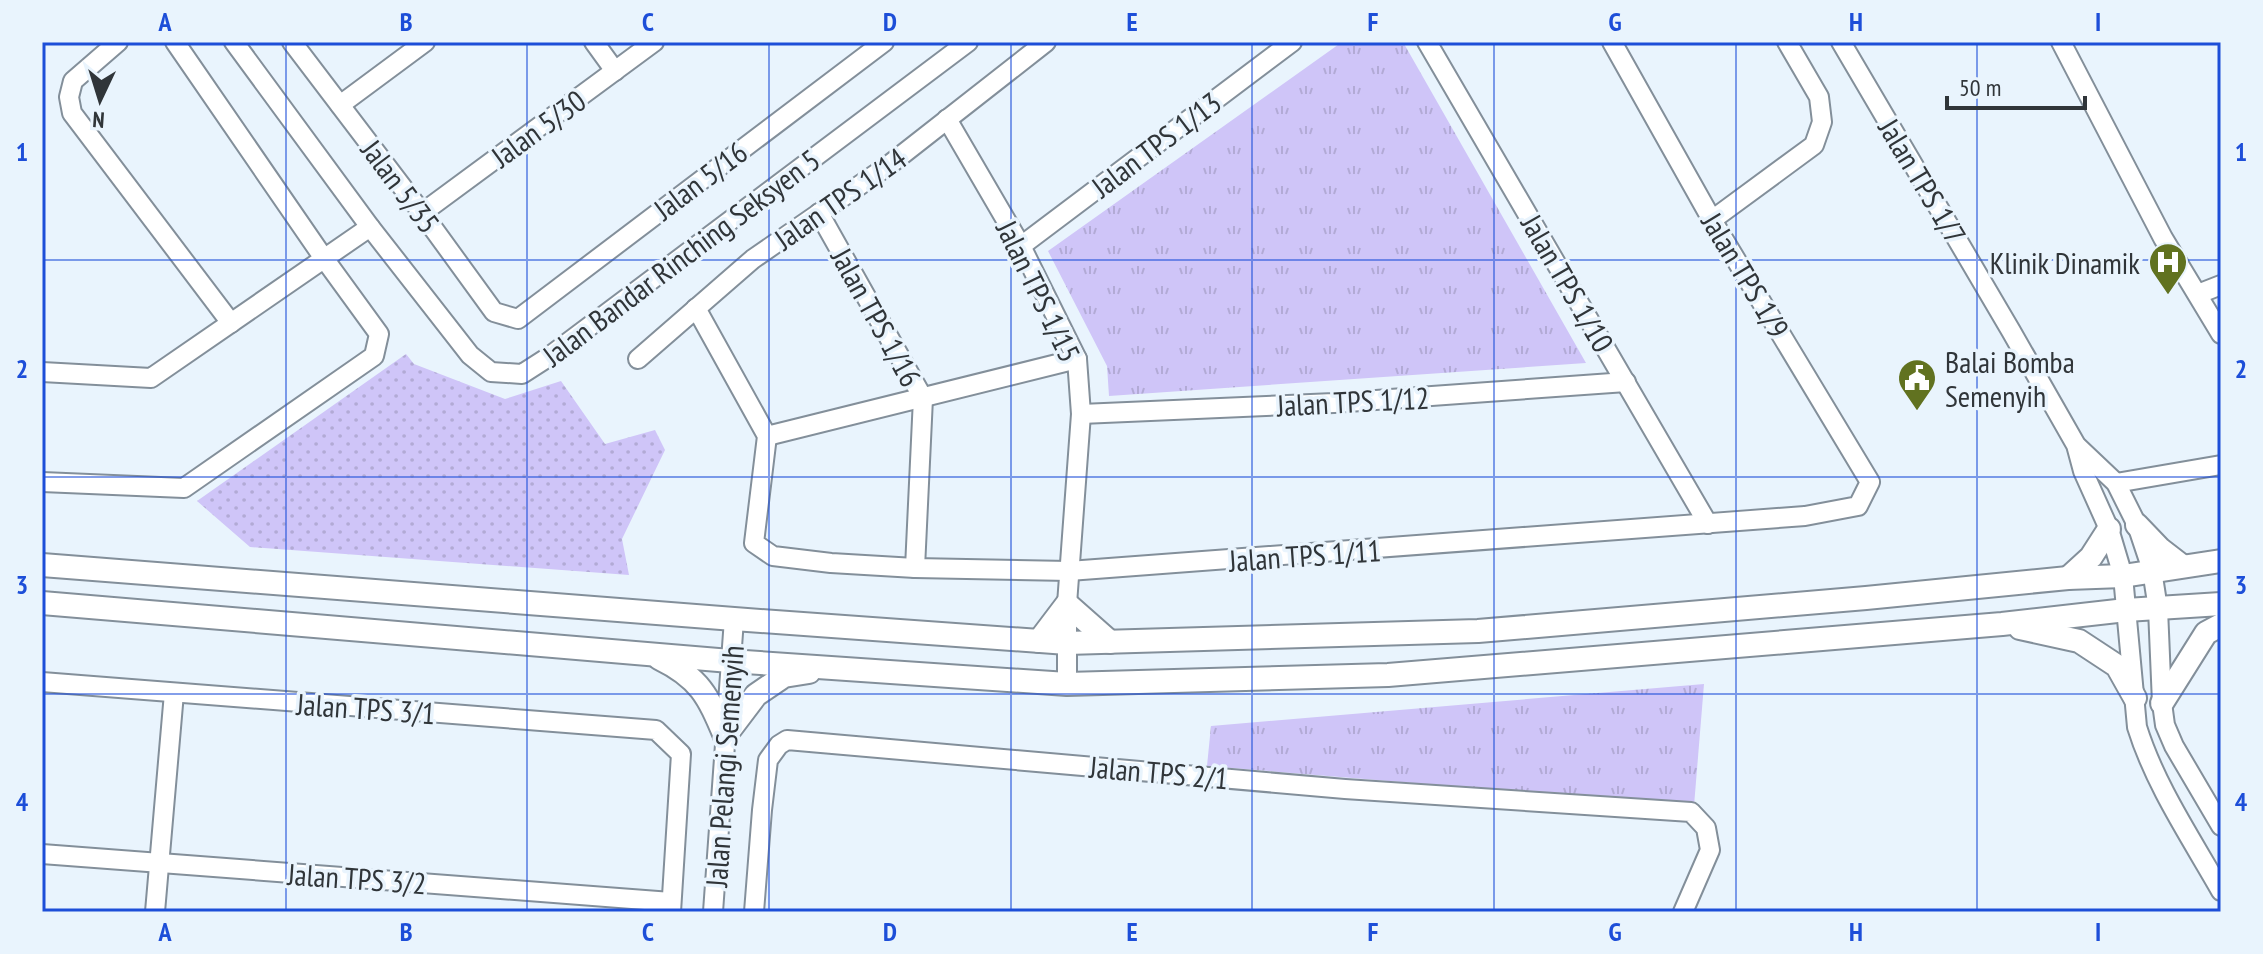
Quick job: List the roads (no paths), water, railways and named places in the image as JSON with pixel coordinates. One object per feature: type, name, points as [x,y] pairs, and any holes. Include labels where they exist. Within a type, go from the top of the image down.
[{"type":"street","points":[[118,42],[73,81],[69,97],[72,113],[231,323]]},
{"type":"street","points":[[42,482],[184,488],[374,356],[379,334],[175,42]]},
{"type":"street","name":"Jalan Bandar Rinching Seksyen 5","points":[[234,42],[370,227],[470,355],[491,372],[522,374],[968,42]]},
{"type":"street","name":"Jalan 5/35","points":[[292,42],[494,312],[518,319]]},
{"type":"street","points":[[340,105],[425,42]]},
{"type":"street","points":[[594,42],[615,71]]},
{"type":"street","name":"Jalan 5/30","points":[[422,213],[654,42]]},
{"type":"street","name":"Jalan 5/16","points":[[518,319],[884,42]]},
{"type":"street","name":"Jalan TPS 1/14","points":[[638,359],[753,259],[889,165],[1046,42]]},
{"type":"street","name":"Jalan TPS 1/13","points":[[1021,246],[1292,42]]},
{"type":"street","name":"Jalan TPS 1/10","points":[[1427,42],[1708,524]]},
{"type":"street","name":"Jalan TPS 1/9","points":[[1612,42],[1712,220],[1870,482],[1858,506]]},
{"type":"street","points":[[1712,220],[1814,145],[1822,122],[1819,97],[1787,42]]},
{"type":"street","name":"Jalan TPS 1/7","points":[[1841,42],[2076,445],[2083,471],[2109,529],[2123,576],[2137,727],[2144,749],[2158,781],[2221,891]]},
{"type":"street","points":[[2061,42],[2163,238],[2221,334]]},
{"type":"street","name":"Jalan TPS 1/15","points":[[947,119],[1021,246],[1077,359],[1081,414],[1067,604],[1067,684]]},
{"type":"street","name":"Jalan TPS 1/16","points":[[819,213],[923,398],[915,568]]},
{"type":"street","points":[[42,372],[151,378],[370,227]]},
{"type":"street","points":[[2198,294],[2221,285]]},
{"type":"street","points":[[696,308],[767,436],[1077,359]]},
{"type":"street","name":"Jalan TPS 1/12","points":[[1081,414],[1334,403],[1626,382]]},
{"type":"street","name":"Jalan TPS 1/11","points":[[767,436],[754,543],[773,556],[831,563],[1069,571],[1708,524],[1805,516],[1858,506]]},
{"type":"street","name":"Jalan TPS 1/7","points":[[2076,445],[2116,483],[2137,525],[2152,570],[2158,609],[2165,725],[2221,826]]},
{"type":"street","points":[[2116,483],[2221,465]]},
{"type":"street","points":[[2137,525],[2182,566]]},
{"type":"street","points":[[2068,578],[2091,557],[2109,529]]},
{"type":"street","points":[[42,565],[1067,643],[1478,631],[2068,578],[2123,576],[2221,561]]},
{"type":"street","points":[[42,603],[730,661],[1067,684],[1388,675],[2221,604]]},
{"type":"street","points":[[1039,641],[1067,604],[1110,642]]},
{"type":"street","name":"Jalan Pelangi Semenyih","points":[[713,912],[734,619]]},
{"type":"street","points":[[2002,624],[2079,641],[2117,666],[2135,698]]},
{"type":"street","points":[[2162,703],[2206,633],[2221,625]]},
{"type":"street","points":[[650,654],[680,668],[696,681],[712,705],[725,736]]},
{"type":"street","points":[[725,736],[756,695],[784,676],[838,667]]},
{"type":"street","name":"Jalan TPS 3/1","points":[[42,682],[656,730],[681,754],[671,907]]},
{"type":"street","points":[[155,912],[174,693]]},
{"type":"street","name":"Jalan TPS 2/1","points":[[754,911],[768,760],[787,740],[1345,789],[1691,812],[1706,828],[1710,850],[1683,912]]},
{"type":"street","name":"Jalan TPS 3/2","points":[[42,854],[671,907]]},
{"type":"street","points":[[754,911],[774,912]]},
{"type":"place","name":"Klinik Dinamik","points":[[2168,296]]},
{"type":"place","name":"Balai Bomba Semenyih","points":[[1917,412]]}]
